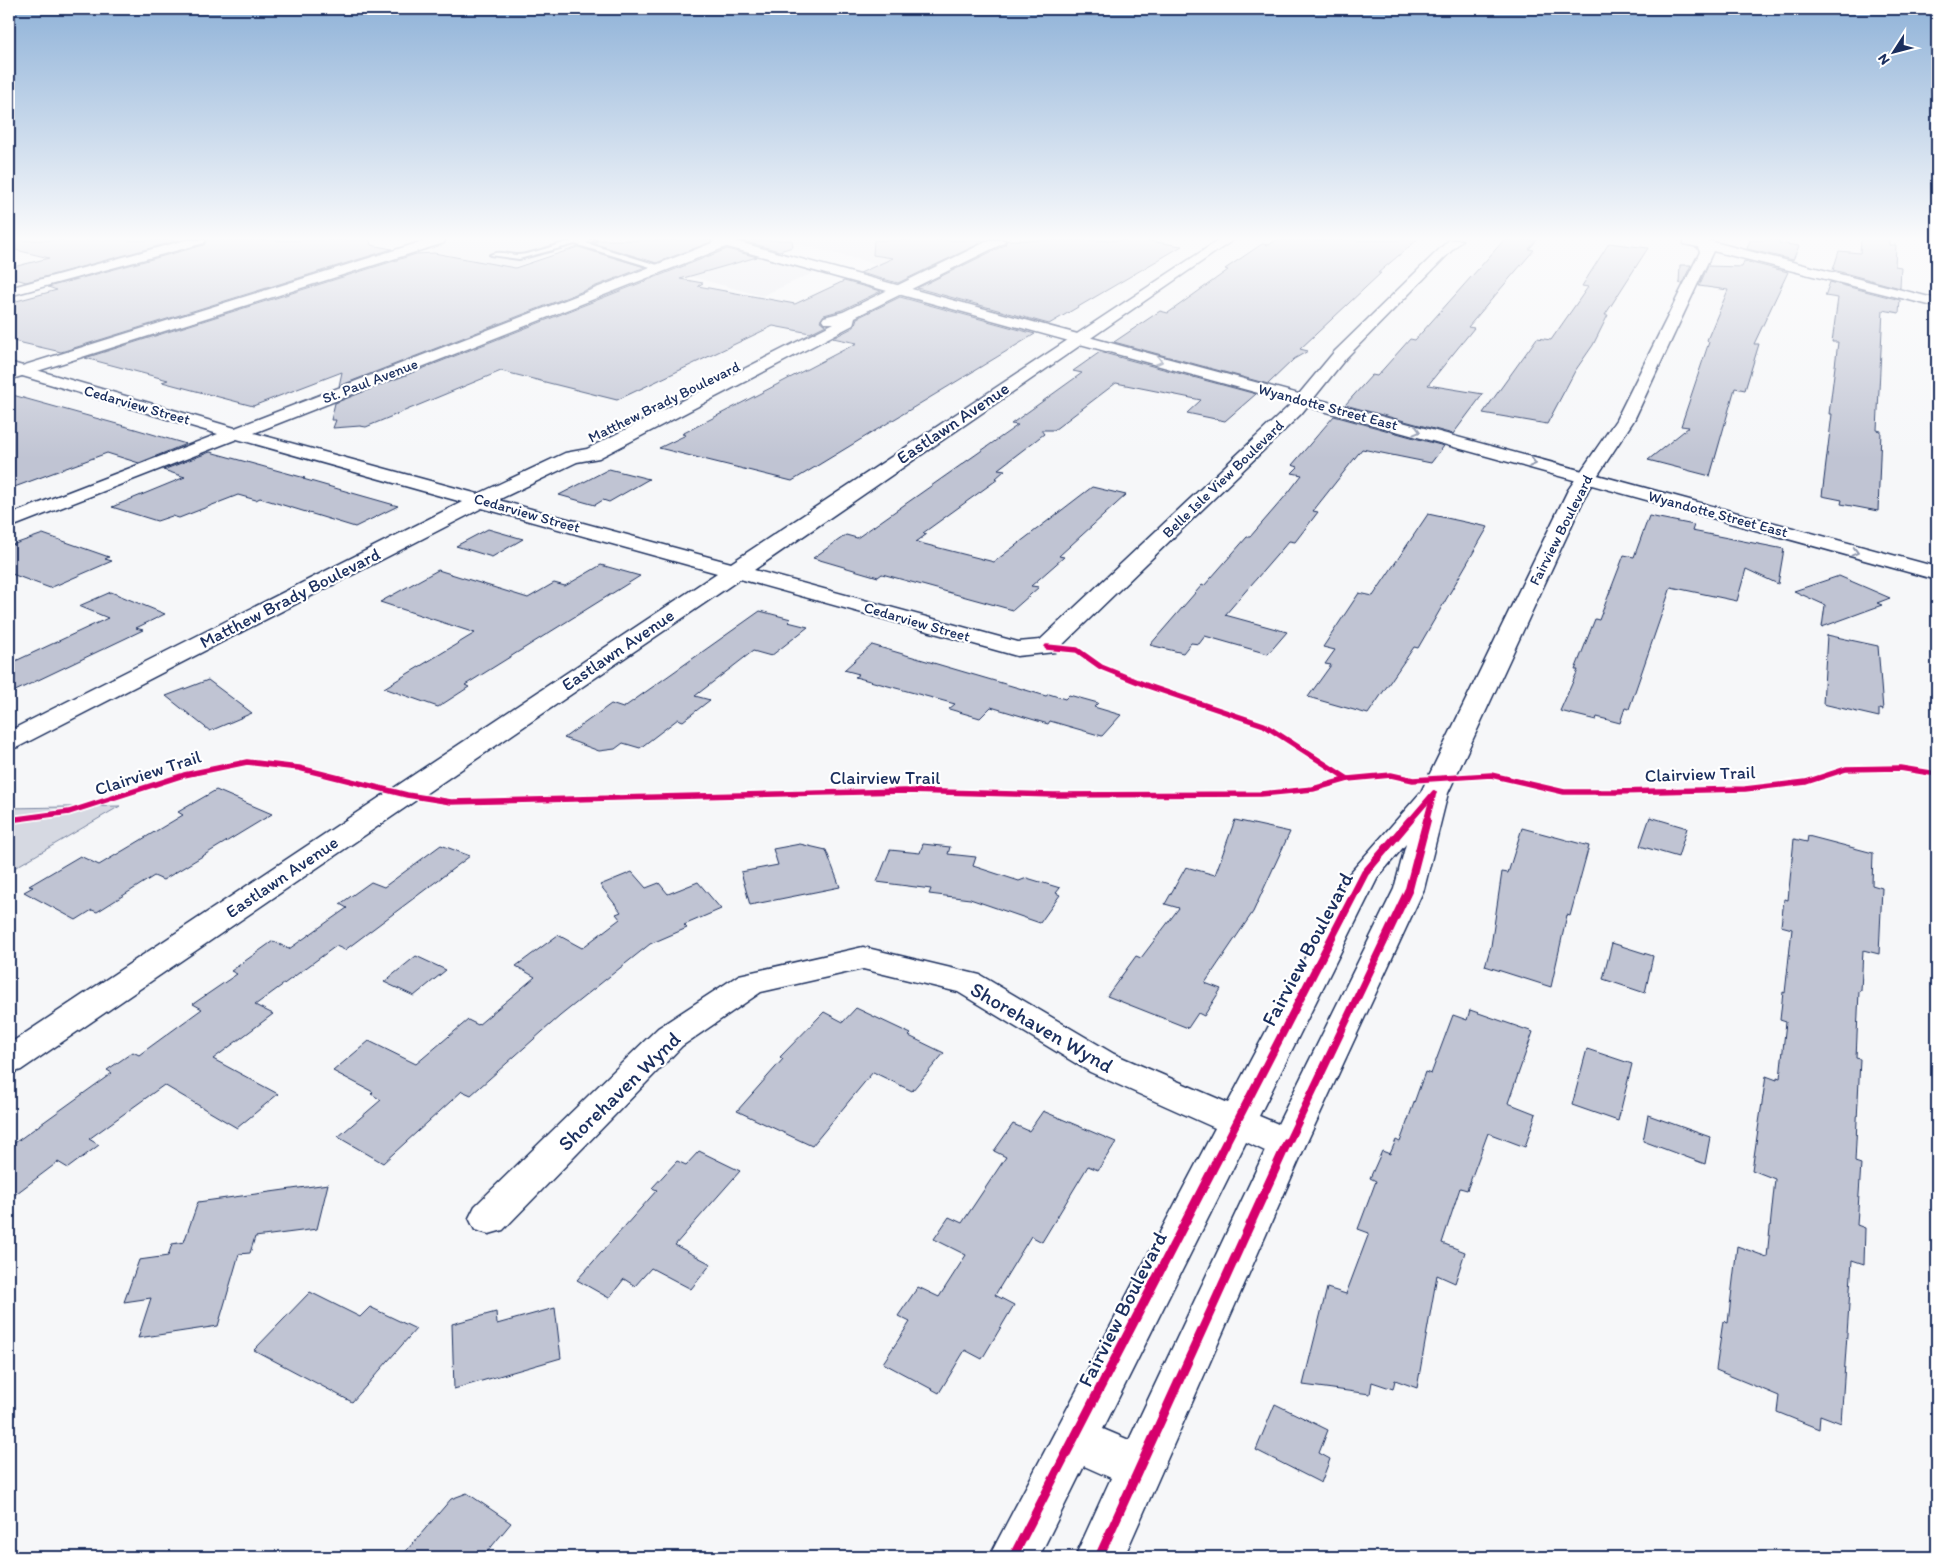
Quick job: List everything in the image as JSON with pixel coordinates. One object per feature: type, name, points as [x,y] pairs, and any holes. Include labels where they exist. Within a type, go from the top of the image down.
[{"type":"street","points":[[13,371],[201,313]]},
{"type":"street","name":"St. Paul Avenue","points":[[9,522],[542,313]]},
{"type":"street","name":"Matthew Brady Boulevard","points":[[9,741],[482,500],[572,457],[592,454],[848,322],[848,316],[854,313]]},
{"type":"street","name":"Wyandotte Street East","points":[[997,313],[1085,334],[1591,471],[1937,574]]},
{"type":"street","name":"Wyandotte Street East","points":[[1017,313],[1085,334]]},
{"type":"street","name":"Eastlawn Avenue","points":[[9,1061],[1117,313]]},
{"type":"street","name":"Belle Isle View Boulevard","points":[[1047,647],[1307,394],[1340,355],[1382,313]]},
{"type":"street","name":"Fairview Boulevard","points":[[1100,1557],[1287,1144],[1409,888],[1434,793],[1578,490],[1625,420],[1677,313]]},
{"type":"street","name":"Cedarview Street","points":[[13,371],[1017,649],[1047,647]]},
{"type":"street","name":"Wyandotte Street East","points":[[1591,471],[1937,555]]},
{"type":"street","name":"Fairview Boulevard","points":[[1013,1557],[1365,873],[1434,793]]},
{"type":"street","name":"Shorehaven Wynd","points":[[489,1218],[670,1037],[751,983],[863,958],[968,983],[1102,1063],[1287,1144]]},
{"type":"street","points":[[1074,1439],[1141,1468]]},
{"type":"shaded area","points":[[120,806],[9,871],[9,808]]},
{"type":"building","points":[[9,313],[186,313],[61,352],[9,340]]},
{"type":"building","points":[[228,313],[527,313],[339,386],[342,372],[253,406],[162,382],[168,380],[85,358]]},
{"type":"building","points":[[564,313],[831,313],[824,315],[820,321],[826,325],[810,333],[773,326],[617,400],[501,371],[366,427],[333,428],[336,420],[331,420],[335,403]]},
{"type":"building","points":[[867,313],[959,313],[1035,334],[792,481],[659,448],[686,435],[682,434],[857,343],[833,338],[854,327],[857,318]]},
{"type":"building","points":[[1009,313],[1068,313],[1049,324]]},
{"type":"building","points":[[1157,313],[1338,313],[1300,349],[1308,351],[1294,359],[1268,384],[1114,342]]},
{"type":"building","points":[[1439,313],[1480,313],[1468,327],[1474,328],[1428,385],[1483,394],[1453,434],[1345,405],[1372,375],[1377,376],[1410,339],[1415,340]]},
{"type":"building","points":[[1570,313],[1606,313],[1605,315],[1608,315],[1593,345],[1575,371],[1547,424],[1483,413],[1537,338],[1551,340]]},
{"type":"building","points":[[1718,313],[1769,313],[1754,344],[1759,344],[1745,390],[1735,388],[1710,476],[1648,460],[1689,427],[1681,426],[1709,342],[1707,340]]},
{"type":"building","points":[[1836,313],[1883,313],[1877,430],[1881,431],[1878,511],[1841,504],[1842,500],[1822,496],[1832,414],[1829,414],[1838,342],[1832,342]]},
{"type":"building","points":[[1100,352],[1256,394],[1225,421],[1187,413],[1201,400],[1116,383],[1054,430],[1041,430],[1044,434],[998,469],[1005,470],[995,479],[998,479],[923,533],[927,534],[916,542],[994,562],[1092,487],[1126,495],[1059,556],[1064,557],[1031,586],[1039,587],[1013,610],[882,574],[878,577],[813,558],[846,535],[857,538],[1018,425],[1011,424],[1082,373],[1073,371]]},
{"type":"building","points":[[9,394],[186,444],[139,463],[107,453],[9,489]]},
{"type":"building","points":[[1334,416],[1444,446],[1431,463],[1362,449],[1313,511],[1318,512],[1295,542],[1289,541],[1225,615],[1287,632],[1268,654],[1205,636],[1199,644],[1191,643],[1183,653],[1150,645],[1202,585],[1204,586],[1247,537],[1250,537],[1288,493],[1302,475],[1292,473],[1298,467],[1292,465]]},
{"type":"building","points":[[210,452],[398,506],[355,527],[260,498],[256,500],[238,495],[179,518],[172,516],[157,521],[112,507],[185,477],[163,470]]},
{"type":"building","points":[[609,469],[649,479],[609,502],[603,500],[595,505],[559,495]]},
{"type":"building","points":[[1428,514],[1488,527],[1418,648],[1414,647],[1368,714],[1308,697],[1331,665],[1325,664],[1335,650],[1323,647],[1359,593],[1373,596]]},
{"type":"building","points":[[1649,516],[1694,525],[1692,531],[1784,549],[1778,584],[1746,569],[1737,601],[1671,587],[1629,709],[1625,708],[1620,723],[1597,717],[1596,720],[1560,711],[1578,670],[1575,670],[1595,619],[1599,620],[1624,555],[1634,557]]},
{"type":"building","points":[[488,529],[523,539],[492,557],[456,546]]},
{"type":"building","points":[[43,534],[109,557],[105,559],[112,561],[50,588],[9,573],[9,546]]},
{"type":"building","points":[[601,565],[640,576],[465,685],[469,687],[438,707],[384,688],[475,633],[380,602],[438,570],[528,598],[554,583],[565,586]]},
{"type":"building","points":[[1839,576],[1890,598],[1877,603],[1882,605],[1822,627],[1825,605],[1794,591]]},
{"type":"building","points":[[111,592],[165,614],[136,628],[143,630],[9,694],[9,664],[108,618],[79,606]]},
{"type":"building","points":[[760,611],[791,619],[788,622],[808,627],[771,656],[753,651],[695,696],[710,700],[683,721],[678,719],[640,748],[623,743],[615,749],[599,751],[564,738],[611,704],[623,708]]},
{"type":"building","points":[[1827,635],[1878,646],[1883,710],[1879,709],[1879,717],[1823,704]]},
{"type":"building","points":[[872,645],[1046,696],[1049,694],[1065,699],[1069,695],[1098,703],[1094,707],[1121,715],[1102,736],[1050,721],[1048,724],[991,707],[980,718],[949,709],[955,704],[855,677],[859,674],[844,670]]},
{"type":"building","points":[[208,680],[252,713],[210,731],[166,696]]},
{"type":"building","points":[[216,790],[272,814],[163,880],[154,876],[97,912],[92,910],[76,920],[24,892],[33,887],[29,886],[80,856],[99,865],[183,815],[178,812]]},
{"type":"building","points":[[1650,817],[1687,828],[1678,857],[1640,846]]},
{"type":"building","points":[[1235,820],[1290,832],[1253,912],[1205,983],[1221,989],[1204,1016],[1198,1013],[1188,1028],[1107,996],[1136,956],[1141,958],[1179,908],[1165,904],[1186,867],[1215,875]]},
{"type":"building","points":[[1522,828],[1589,846],[1570,916],[1567,915],[1551,987],[1485,966],[1491,946],[1502,872],[1508,873]]},
{"type":"building","points":[[1808,836],[1873,853],[1872,885],[1882,888],[1879,954],[1863,950],[1861,991],[1859,991],[1856,1058],[1860,1059],[1855,1162],[1861,1164],[1857,1225],[1865,1228],[1864,1264],[1852,1260],[1841,1423],[1820,1415],[1819,1429],[1777,1412],[1779,1396],[1716,1370],[1723,1321],[1728,1323],[1737,1246],[1767,1257],[1775,1179],[1752,1170],[1766,1076],[1777,1080],[1777,1077],[1780,1078],[1786,1022],[1780,1020],[1792,929],[1781,926],[1784,899],[1788,900],[1794,839],[1807,842]]},
{"type":"building","points":[[800,844],[826,850],[840,887],[750,905],[741,872],[778,865],[773,849]]},
{"type":"building","points":[[923,844],[950,847],[948,854],[976,857],[973,866],[1019,881],[1027,878],[1060,888],[1056,893],[1060,895],[1040,923],[970,899],[929,894],[931,889],[877,882],[890,850],[920,853]]},
{"type":"building","points":[[441,845],[470,856],[345,950],[336,946],[255,1005],[273,1014],[213,1059],[278,1094],[237,1128],[164,1085],[89,1139],[99,1145],[68,1168],[58,1162],[9,1199],[9,1147],[112,1073],[107,1070],[133,1052],[139,1055],[202,1009],[193,1004],[237,974],[231,971],[273,941],[289,949],[347,908],[340,904],[371,882],[384,887]]},
{"type":"building","points":[[632,872],[646,888],[659,883],[668,894],[698,882],[721,909],[684,925],[687,928],[650,944],[560,1016],[471,1095],[462,1091],[383,1163],[338,1137],[381,1100],[371,1094],[373,1092],[333,1071],[369,1041],[416,1064],[468,1020],[478,1025],[535,977],[516,966],[558,935],[582,948],[620,919],[616,914],[621,912],[600,885]]},
{"type":"building","points":[[1612,943],[1653,956],[1645,993],[1603,979]]},
{"type":"building","points":[[416,956],[446,970],[414,996],[384,982]]},
{"type":"building","points":[[856,1008],[911,1034],[909,1036],[944,1053],[912,1091],[873,1072],[812,1146],[737,1111],[783,1059],[780,1057],[824,1012],[843,1022]]},
{"type":"building","points":[[1470,1010],[1533,1032],[1508,1103],[1536,1114],[1525,1147],[1488,1133],[1467,1190],[1460,1188],[1442,1243],[1465,1252],[1455,1283],[1437,1275],[1417,1388],[1395,1380],[1393,1389],[1372,1382],[1370,1394],[1303,1385],[1327,1288],[1346,1294],[1369,1233],[1358,1229],[1376,1181],[1370,1178],[1382,1151],[1390,1154],[1396,1140],[1400,1142],[1425,1072],[1431,1074],[1453,1015],[1467,1020]]},
{"type":"building","points":[[1587,1049],[1632,1064],[1618,1121],[1572,1105]]},
{"type":"building","points":[[1043,1111],[1116,1142],[1098,1170],[1088,1166],[1042,1242],[1031,1236],[995,1295],[1014,1305],[982,1359],[965,1350],[939,1393],[883,1363],[910,1322],[898,1316],[918,1287],[939,1297],[966,1255],[934,1239],[949,1217],[962,1223],[1006,1157],[994,1151],[1013,1124],[1029,1131]]},
{"type":"building","points":[[1648,1115],[1710,1137],[1705,1164],[1643,1141]]},
{"type":"building","points":[[699,1151],[740,1171],[675,1245],[711,1264],[691,1289],[651,1268],[635,1286],[624,1279],[609,1298],[577,1280],[657,1190],[652,1188],[677,1161],[686,1165]]},
{"type":"building","points":[[328,1184],[317,1229],[255,1237],[250,1253],[239,1254],[218,1326],[138,1338],[151,1298],[124,1302],[139,1260],[168,1256],[172,1244],[184,1242],[198,1202]]},
{"type":"building","points":[[310,1292],[360,1317],[370,1307],[416,1329],[352,1402],[254,1350]]},
{"type":"building","points":[[555,1308],[561,1358],[454,1389],[452,1324],[496,1312],[497,1324]]},
{"type":"building","points":[[1275,1404],[1328,1430],[1319,1453],[1330,1459],[1321,1483],[1256,1450]]},
{"type":"building","points":[[467,1493],[511,1523],[483,1557],[401,1557],[451,1499]]},
{"type":"cycle path","points":[[1047,647],[1077,650],[1101,667],[1148,686],[1264,725],[1348,779]]},
{"type":"cycle path","name":"Clairview Trail","points":[[9,820],[69,812],[184,775],[243,762],[321,772],[407,795],[451,802],[905,791],[1054,795],[1261,794],[1313,789],[1348,779],[1391,775],[1413,780],[1491,775],[1564,792],[1615,792],[1745,789],[1806,782],[1846,769],[1900,768],[1937,774]]},
{"type":"cycle path","points":[[1013,1557],[1365,873],[1434,793]]},
{"type":"cycle path","points":[[1099,1557],[1287,1144],[1409,889],[1433,796]]}]
